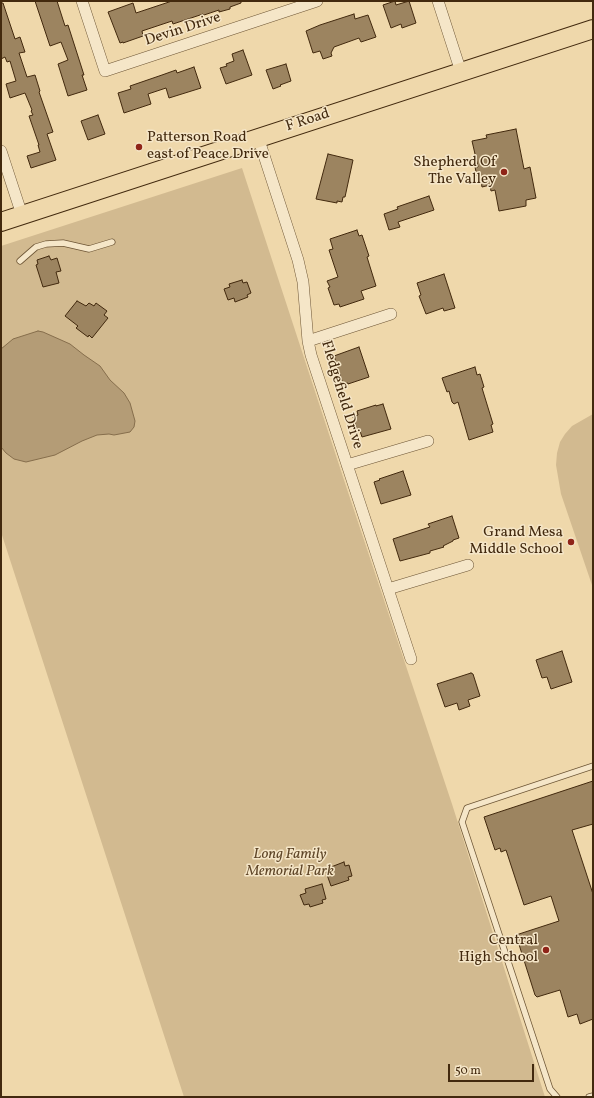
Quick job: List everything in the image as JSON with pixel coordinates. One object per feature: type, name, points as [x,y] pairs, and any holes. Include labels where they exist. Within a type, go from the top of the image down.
[{"type":"main road","name":"F Road","points":[[1,222],[593,29]]},
{"type":"street","name":"Devin Drive","points":[[82,1],[105,71],[309,2]]},
{"type":"street","points":[[438,1],[461,72]]},
{"type":"street","name":"Fledgefield Drive","points":[[258,137],[298,260],[303,282],[308,341],[311,355],[411,659]]},
{"type":"street","points":[[1,152],[22,215]]},
{"type":"street","points":[[308,341],[391,314]]},
{"type":"street","points":[[347,465],[428,441]]},
{"type":"street","points":[[388,589],[468,565]]},
{"type":"lane","points":[[20,261],[36,247],[54,242],[89,249],[112,242]]},
{"type":"lane","points":[[557,1097],[550,1089],[462,822],[467,808],[593,766]]},
{"type":"lane","points":[[589,1097],[593,1096]]},
{"type":"green space","name":"Long Family Memorial Park","points":[[242,168],[452,804],[545,1097],[184,1097],[1,532],[1,246]]},
{"type":"green space","points":[[593,414],[593,588],[561,494],[556,465],[560,442],[565,434],[572,426]]},
{"type":"shaded area","points":[[38,331],[70,344],[100,366],[110,380],[124,393],[130,403],[135,421],[134,427],[130,432],[114,435],[97,435],[55,455],[26,462],[14,459],[6,453],[1,447],[1,349],[13,339]]},
{"type":"building","points":[[35,1],[57,1],[65,26],[68,25],[84,75],[82,75],[87,90],[68,96],[58,64],[68,60],[61,42],[50,46]]},
{"type":"building","points":[[172,1],[241,1],[241,3],[230,7],[230,9],[203,14],[173,24],[172,21],[142,31],[143,36],[120,43],[108,12],[133,3],[136,13]]},
{"type":"building","points":[[395,1],[396,5],[409,1],[416,23],[402,28],[401,24],[391,28],[383,5]]},
{"type":"building","points":[[1,3],[3,3],[15,39],[20,37],[25,52],[19,53],[27,77],[35,75],[40,91],[39,92],[53,132],[47,134],[56,160],[31,168],[27,156],[40,152],[39,145],[29,116],[33,115],[32,110],[25,93],[10,98],[6,84],[16,81],[10,61],[7,62],[5,57],[1,59]]},
{"type":"building","points":[[354,14],[355,19],[368,15],[376,37],[361,42],[359,38],[334,47],[331,53],[332,56],[323,59],[320,51],[313,53],[306,31]]},
{"type":"building","points":[[243,50],[252,75],[226,84],[220,68],[227,66],[226,64],[234,61],[232,54]]},
{"type":"building","points":[[286,64],[291,81],[273,89],[266,70]]},
{"type":"building","points":[[194,67],[201,88],[169,98],[166,88],[148,94],[151,104],[124,113],[118,93],[131,89],[130,86],[176,70],[177,73]]},
{"type":"building","points":[[98,115],[105,134],[88,140],[81,121]]},
{"type":"building","name":"Shepherd Of The Valley","points":[[516,129],[524,169],[530,167],[536,198],[526,200],[526,206],[499,211],[495,190],[491,191],[490,185],[482,187],[480,176],[477,176],[475,167],[478,167],[472,141],[487,138],[486,135]]},
{"type":"building","points":[[328,154],[353,160],[345,197],[343,197],[342,202],[337,201],[337,203],[316,199]]},
{"type":"building","points":[[429,196],[434,210],[398,222],[400,227],[389,230],[384,214],[398,209],[397,207]]},
{"type":"building","points":[[357,230],[359,236],[362,235],[376,286],[361,291],[364,299],[340,307],[339,304],[334,305],[328,288],[330,287],[327,281],[338,277],[329,250],[333,249],[330,239]]},
{"type":"building","points":[[49,256],[51,260],[57,258],[61,271],[56,272],[59,283],[43,287],[36,265],[38,264],[37,260]]},
{"type":"building","points":[[444,274],[455,308],[444,311],[443,308],[426,314],[419,296],[421,295],[417,283]]},
{"type":"building","points":[[242,280],[243,283],[247,282],[251,293],[247,295],[248,297],[235,302],[234,298],[228,300],[224,289],[230,287],[229,284]]},
{"type":"building","points":[[77,301],[86,306],[89,303],[94,306],[96,303],[107,311],[104,315],[108,318],[92,338],[89,335],[88,337],[76,328],[78,326],[65,316]]},
{"type":"building","points":[[359,347],[369,377],[348,384],[343,384],[334,356]]},
{"type":"building","points":[[475,367],[477,375],[480,374],[484,387],[482,388],[493,424],[491,425],[493,432],[469,440],[458,402],[454,404],[452,402],[449,391],[447,392],[442,378]]},
{"type":"building","points":[[383,404],[391,429],[362,437],[360,431],[358,432],[353,417],[358,415],[357,411]]},
{"type":"building","points":[[403,471],[411,495],[381,504],[374,482]]},
{"type":"building","points":[[452,516],[459,538],[443,546],[444,547],[430,551],[430,553],[400,561],[393,539],[430,527],[428,524]]},
{"type":"building","points":[[562,651],[572,682],[551,689],[547,677],[542,678],[536,660]]},
{"type":"building","points":[[471,673],[473,674],[480,696],[468,700],[470,706],[459,710],[457,703],[445,707],[437,684]]},
{"type":"building","points":[[593,781],[593,824],[572,830],[593,894],[593,1019],[580,1024],[577,1014],[568,1017],[560,990],[537,997],[535,995],[516,935],[559,921],[551,896],[524,905],[506,850],[501,852],[500,848],[495,850],[484,817]]},
{"type":"building","points":[[344,862],[345,866],[349,865],[352,876],[348,877],[349,880],[331,886],[326,872],[332,870],[331,867]]},
{"type":"building","points":[[322,884],[326,899],[322,900],[323,903],[310,907],[309,904],[304,905],[300,895],[306,893],[305,889]]},
{"type":"place","name":"Patterson Road east of Peace Drive","points":[[139,147]]},
{"type":"place","name":"Shepherd Of The Valley","points":[[504,172]]},
{"type":"place","name":"Grand Mesa Middle School","points":[[571,542]]},
{"type":"place","name":"Central High School","points":[[546,950]]}]
